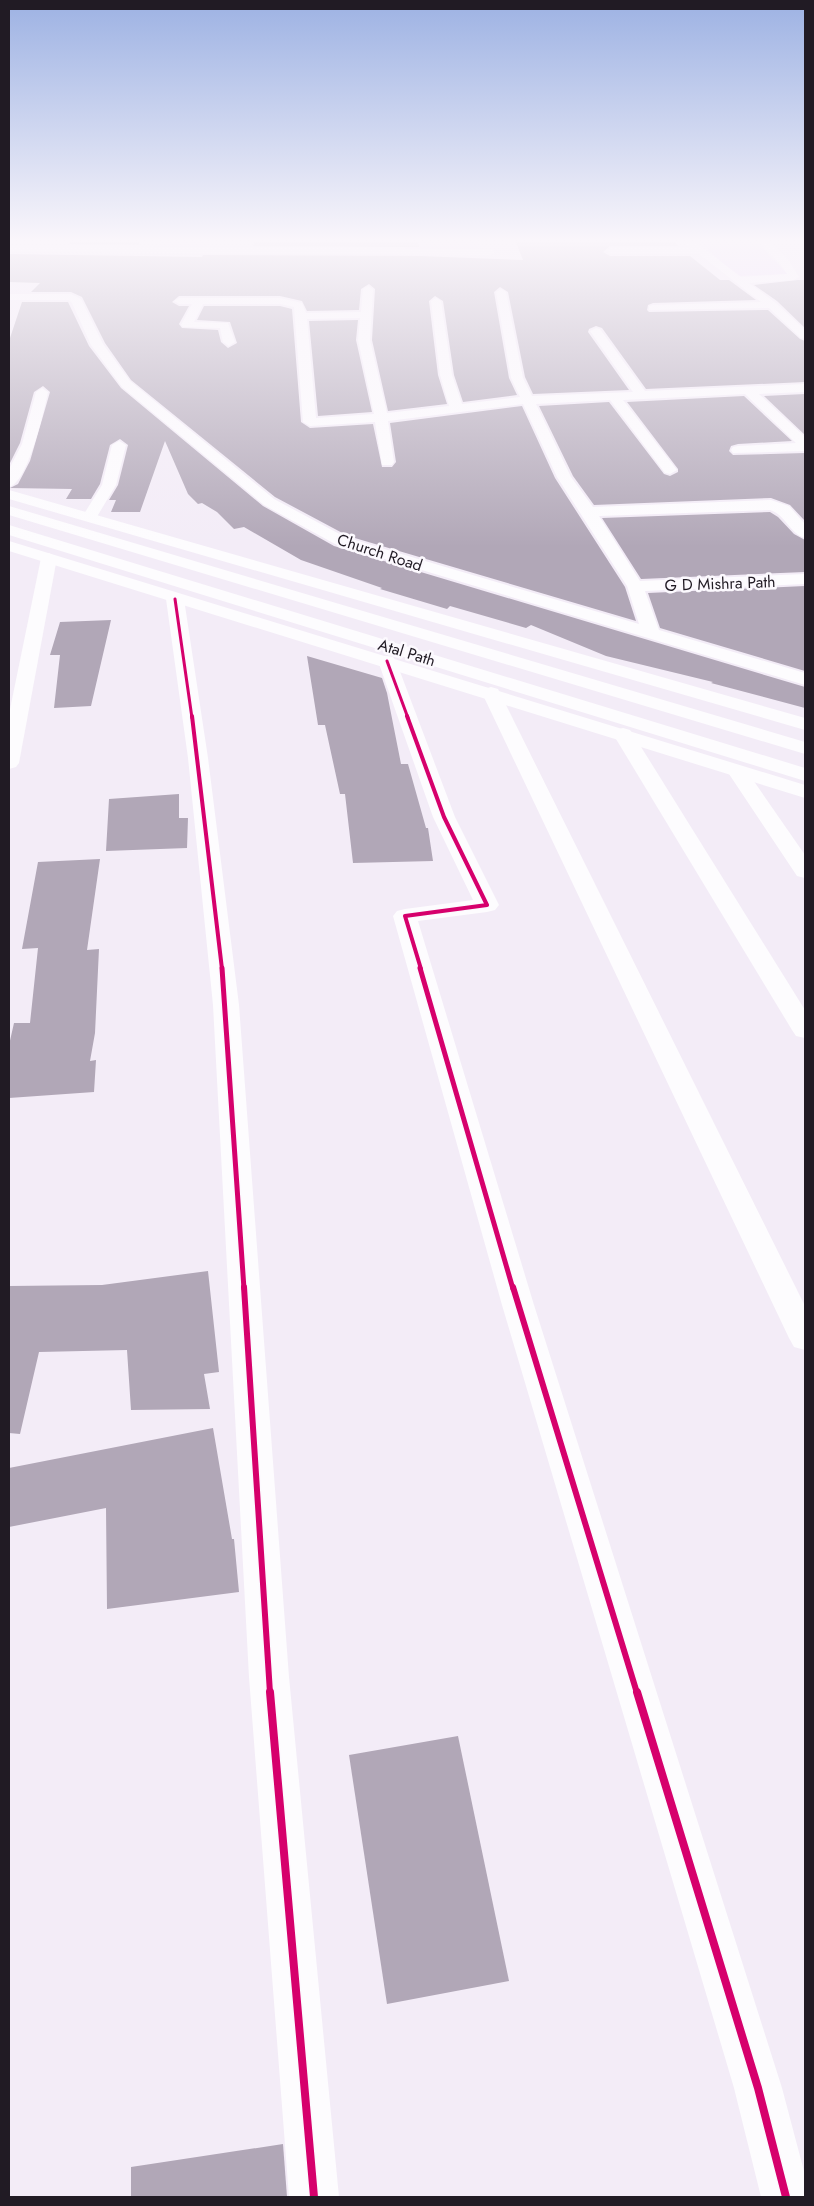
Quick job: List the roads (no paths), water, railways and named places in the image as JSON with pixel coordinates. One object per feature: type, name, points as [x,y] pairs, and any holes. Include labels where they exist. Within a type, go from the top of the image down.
[{"type":"street","name":"Church Road","points":[[95,341],[126,384],[268,502],[341,541],[805,678]]},
{"type":"street","points":[[303,341],[310,422],[381,418],[528,400],[805,388]]},
{"type":"street","points":[[364,341],[381,418],[388,462]]},
{"type":"street","points":[[441,341],[446,375],[457,409]]},
{"type":"street","points":[[510,341],[517,378],[564,477],[635,586],[650,632]]},
{"type":"street","points":[[603,341],[641,394]]},
{"type":"street","points":[[748,390],[805,446]]},
{"type":"street","points":[[9,483],[29,444],[42,392]]},
{"type":"street","points":[[613,396],[670,470]]},
{"type":"street","points":[[90,517],[110,485],[120,445]]},
{"type":"street","points":[[738,450],[805,446]]},
{"type":"street","points":[[9,494],[805,724]]},
{"type":"street","points":[[588,512],[771,505],[787,512],[805,533]]},
{"type":"street","name":"Atal Path","points":[[9,510],[805,748]]},
{"type":"street","name":"Atal Path","points":[[9,530],[805,775]]},
{"type":"street","points":[[9,546],[492,693],[805,792]]},
{"type":"street","points":[[9,763],[23,649],[49,558]]},
{"type":"street","name":"G D Mishra Path","points":[[635,586],[805,579]]},
{"type":"street","points":[[175,598],[198,758],[226,1006],[269,1677],[314,2197]]},
{"type":"street","points":[[387,661],[444,818],[487,905],[405,916],[518,1305],[758,2088],[786,2197]]},
{"type":"street","points":[[492,693],[805,1338]]},
{"type":"street","points":[[623,734],[805,1030]]},
{"type":"street","points":[[737,770],[805,871]]}]
